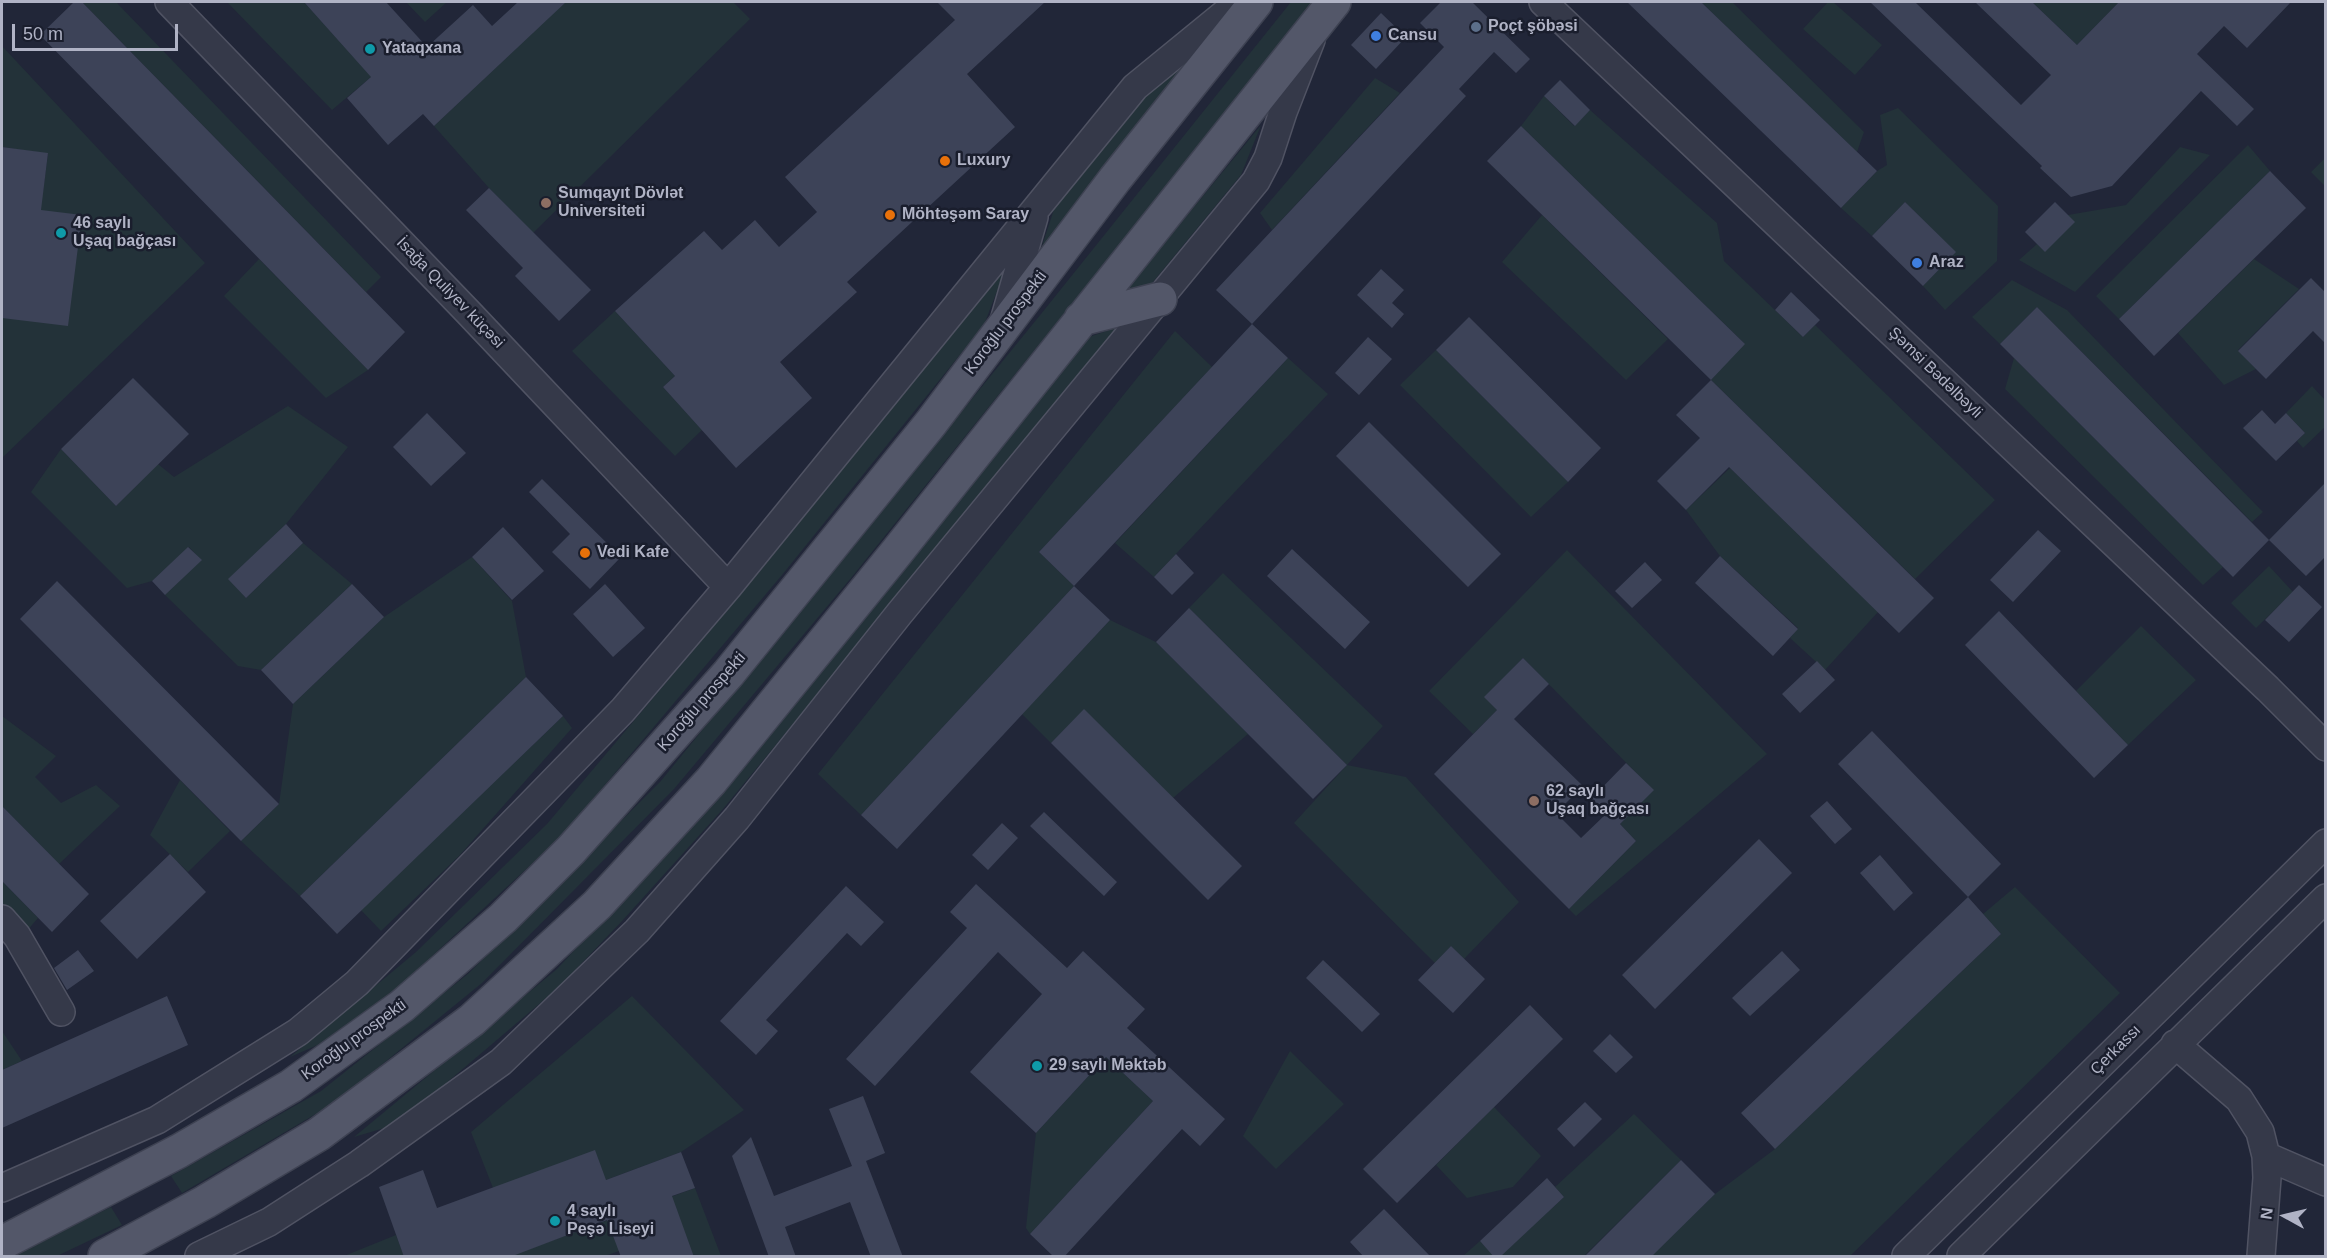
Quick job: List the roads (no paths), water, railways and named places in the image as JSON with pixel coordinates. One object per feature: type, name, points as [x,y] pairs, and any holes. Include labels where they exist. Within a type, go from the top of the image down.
[{"type":"main road","name":"Koroğlu prospekti","points":[[2,1243],[179,1151],[291,1086],[402,1006],[503,918],[571,850],[728,674],[931,423],[1115,179],[1256,2]]},
{"type":"main road","points":[[105,1257],[205,1202],[319,1134],[472,1020],[597,905],[711,781],[896,554],[1326,10]]},
{"type":"main road","points":[[1081,319],[1160,299]]},
{"type":"street","name":"İsağa Quliyev küçəsi","points":[[169,2],[468,312],[728,587]]},
{"type":"street","points":[[2,1188],[157,1120],[298,1032],[357,983],[623,710],[728,587],[1135,87],[1239,2]]},
{"type":"street","name":"Şəmsi Bədəlbəyli","points":[[1543,2],[2268,689],[2325,747]]},
{"type":"street","points":[[199,1257],[269,1222],[359,1164],[501,1062],[614,955],[737,818],[899,614],[1256,181],[1268,158],[1283,112],[1326,10]]},
{"type":"street","points":[[1002,329],[1037,207]]},
{"type":"street","name":"Çerkassı","points":[[1906,1257],[2325,843]]},
{"type":"street","points":[[1961,1257],[2325,898]]},
{"type":"street","points":[[2,919],[17,936],[61,1012]]},
{"type":"street","points":[[2175,1044],[2239,1099],[2260,1132],[2266,1156],[2266,1205],[2261,1257]]},
{"type":"street","points":[[2266,1156],[2325,1182]]},
{"type":"place","name":"Poçt şöbəsi","points":[[1476,27]]},
{"type":"place","name":"Cansu","points":[[1376,36]]},
{"type":"place","name":"Yataqxana","points":[[370,49]]},
{"type":"place","name":"Luxury","points":[[945,161]]},
{"type":"place","name":"Sumqayıt Dövlət Universiteti","points":[[546,203]]},
{"type":"place","name":"Möhtəşəm Saray","points":[[890,215]]},
{"type":"place","name":"46 saylı Uşaq bağçası","points":[[61,233]]},
{"type":"place","name":"Araz","points":[[1917,263]]},
{"type":"place","name":"Vedi Kafe","points":[[585,553]]},
{"type":"place","name":"62 saylı Uşaq bağçası","points":[[1534,801]]},
{"type":"place","name":"29 saylı Məktəb","points":[[1037,1066]]},
{"type":"place","name":"4 saylı Peşə Liseyi","points":[[555,1221]]}]
